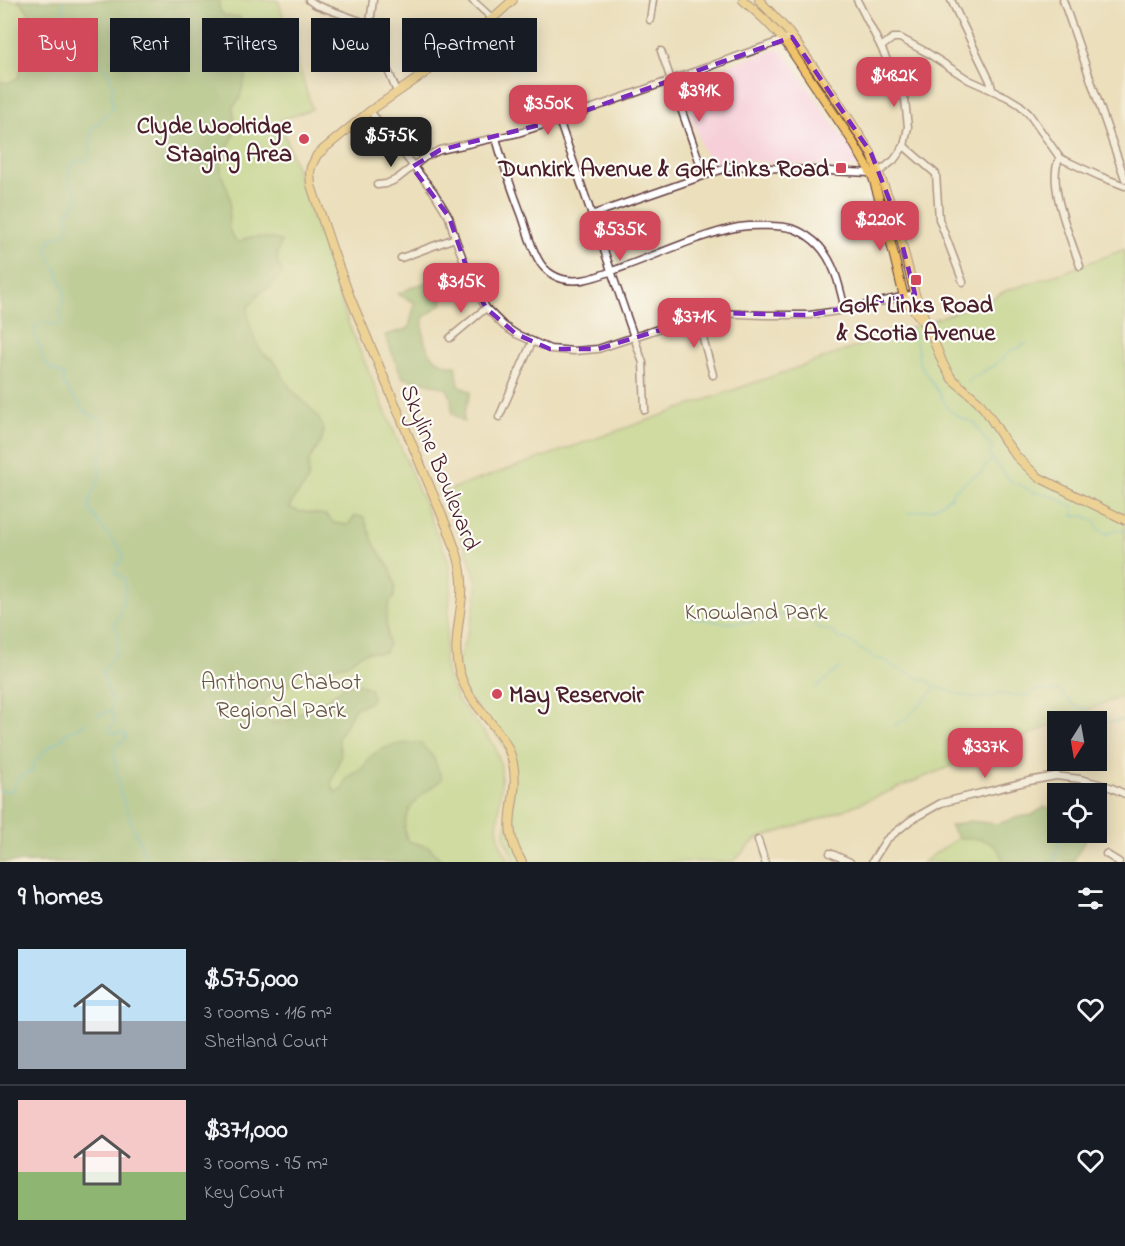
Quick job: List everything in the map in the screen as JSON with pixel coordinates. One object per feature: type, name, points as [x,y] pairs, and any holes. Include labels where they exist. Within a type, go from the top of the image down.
[{"type":"main road","points":[[492,18],[513,0]]},
{"type":"main road","points":[[743,0],[788,39],[835,96],[871,153],[893,209],[915,294],[943,364],[952,379],[978,401],[1011,449],[1038,477],[1125,520]]},
{"type":"main road","points":[[760,0],[775,15],[870,173],[885,219],[904,297],[928,329]]},
{"type":"main road","points":[[370,111],[427,72]]},
{"type":"main road","name":"Skyline Boulevard","points":[[370,111],[317,155],[311,167],[310,179],[341,276],[457,554],[462,574],[456,644],[460,677],[470,697],[501,736],[510,752],[514,780],[510,832],[515,850],[522,862]]},
{"type":"street","points":[[309,0],[316,5],[352,18]]},
{"type":"street","points":[[371,18],[373,0]]},
{"type":"street","points":[[472,0],[492,18]]},
{"type":"street","points":[[650,20],[653,0]]},
{"type":"street","points":[[591,215],[732,166],[870,173],[886,169],[904,146],[908,127],[905,100],[857,0]]},
{"type":"street","points":[[951,0],[992,89]]},
{"type":"street","points":[[1063,0],[1125,179]]},
{"type":"street","points":[[881,46],[893,38],[900,38],[969,80],[992,89],[1020,105],[1060,158],[1125,186]]},
{"type":"street","points":[[377,185],[397,179],[425,157],[440,150],[518,133],[559,120],[788,39]]},
{"type":"street","points":[[661,51],[704,175]]},
{"type":"street","points":[[388,72],[397,92]]},
{"type":"street","points":[[370,111],[433,191],[449,217],[471,280],[486,308],[504,326],[516,334],[550,349],[574,351],[598,349],[697,315],[716,313],[810,315],[845,310],[915,294]]},
{"type":"street","points":[[559,120],[643,363],[645,410]]},
{"type":"street","points":[[496,138],[535,253],[544,268],[563,280],[582,281],[706,236],[740,227],[768,226],[794,229],[814,241],[827,257],[838,281],[845,310]]},
{"type":"street","points":[[904,146],[936,174],[939,219],[963,282]]},
{"type":"street","points":[[1060,158],[1057,162],[1055,177],[1059,203],[1080,266]]},
{"type":"street","points":[[401,258],[455,238]]},
{"type":"street","points":[[450,338],[486,308]]},
{"type":"street","points":[[697,315],[714,375]]},
{"type":"street","points":[[500,417],[532,342]]},
{"type":"street","points":[[872,862],[886,840],[911,820],[941,803],[1056,776],[1080,778],[1125,794]]},
{"type":"street","points":[[758,840],[765,862]]},
{"type":"street","points":[[831,853],[850,862]]},
{"type":"street","points":[[1106,854],[1119,862]]},
{"type":"highlighted area","points":[[792,37],[871,153],[893,209],[915,294],[810,315],[716,313],[598,349],[550,349],[516,334],[486,308],[471,280],[449,217],[412,167],[440,150],[559,120]]},
{"type":"shaded area","points":[[777,49],[785,54],[851,150],[856,161],[855,167],[735,160],[709,167],[681,84]]},
{"type":"green space","points":[[0,0],[13,1],[22,3],[32,18],[18,18],[18,72],[20,72],[18,78],[8,83],[0,82]]},
{"type":"green space","name":"Anthony Chabot Regional Park","points":[[18,0],[218,0],[220,11],[225,16],[240,17],[202,18],[202,72],[247,72],[239,100],[233,107],[235,131],[221,167],[230,201],[230,231],[238,243],[254,237],[281,241],[277,263],[282,274],[270,287],[259,293],[248,307],[250,325],[260,350],[272,359],[289,386],[317,416],[323,428],[322,441],[309,462],[307,482],[294,498],[290,508],[326,515],[334,523],[348,525],[355,516],[364,517],[374,544],[391,570],[395,586],[394,597],[389,604],[386,619],[388,645],[385,652],[361,654],[347,664],[325,673],[305,670],[297,674],[288,685],[268,697],[262,704],[270,721],[274,723],[285,721],[333,696],[344,686],[358,683],[370,689],[373,697],[368,703],[355,708],[338,737],[341,755],[331,784],[336,793],[343,789],[348,778],[381,749],[400,744],[420,743],[433,757],[442,779],[423,794],[410,810],[405,822],[405,835],[408,841],[429,847],[443,862],[0,862],[0,82],[8,83],[18,78],[20,72],[98,72],[98,18],[32,18],[25,6]]},
{"type":"green space","name":"Anthony Chabot Regional Park","points":[[133,0],[278,0],[284,18],[202,18],[202,72],[299,72],[299,67],[312,109],[280,120],[349,325],[448,560],[451,584],[444,660],[447,675],[458,701],[495,747],[501,766],[497,828],[501,846],[510,862],[0,862],[0,331],[110,57],[110,72],[190,72],[190,18],[126,18]]},
{"type":"green space","name":"Knowland Park","points":[[1125,249],[1125,695],[1085,711],[1047,711],[1047,727],[826,817],[756,839],[733,862],[515,862],[504,836],[513,800],[510,763],[506,748],[473,702],[463,694],[454,677],[476,603],[477,581],[446,491],[950,314],[993,298],[1005,291]]},
{"type":"green space","points":[[436,280],[443,303],[423,318],[425,344],[433,357],[456,366],[459,386],[471,392],[464,413],[464,422],[452,413],[451,398],[447,389],[402,377],[385,335],[409,327],[415,303],[398,294],[414,286]]},
{"type":"green space","points":[[1047,807],[1047,843],[1083,843],[1073,862],[1003,862],[1001,855],[992,844],[980,839],[958,838],[950,826],[970,821],[997,824],[1032,815]]},
{"type":"green space","points":[[968,831],[997,837],[1012,862],[923,862]]},
{"type":"waterway","points":[[64,0],[62,8],[79,48],[94,62],[100,62],[110,75],[114,86],[111,95],[113,104],[112,109],[92,128],[89,158],[69,166],[71,182],[78,197],[67,214],[69,224],[67,231],[50,239],[47,252],[57,270],[65,294],[59,312],[62,324],[58,326],[38,323],[35,337],[41,349],[43,361],[51,369],[64,375],[63,383],[84,411],[104,422],[106,438],[98,463],[100,472],[90,499],[89,509],[123,553],[121,562],[116,565],[115,573],[124,578],[125,589],[114,625],[119,635],[116,653],[102,672],[112,702],[111,711],[115,723],[109,731],[124,733],[126,737],[113,749],[120,792],[148,862]]},
{"type":"waterway","points":[[913,333],[919,363],[948,409],[961,418],[975,423],[985,440],[993,447],[989,455],[1012,483],[1019,484],[1033,492],[1052,496],[1074,507],[1073,516],[1085,516],[1096,522],[1098,529],[1107,534],[1116,530],[1125,531]]},
{"type":"waterway","points":[[968,383],[972,376],[995,366],[1011,350],[1027,344]]},
{"type":"waterway","points":[[908,513],[932,509],[952,496],[953,490],[982,472],[985,466],[992,461]]},
{"type":"waterway","points":[[690,617],[725,623],[750,622],[780,615],[811,619],[819,628],[831,630],[839,639],[847,639],[874,658],[887,661],[892,666],[929,681],[936,688]]},
{"type":"waterway","points":[[815,688],[840,668]]},
{"type":"waterway","points":[[937,688],[976,698],[993,697],[999,693],[1027,696],[1035,690],[1052,692],[1058,689],[1073,705],[1088,710],[1091,716],[1108,722],[1125,719]]},
{"type":"waterway","points":[[893,726],[907,718],[935,689]]},
{"type":"waterway","points":[[97,715],[110,711]]},
{"type":"waterway","points":[[0,791],[12,791],[18,778],[33,770],[34,763],[48,748],[62,739],[65,734],[87,723]]},
{"type":"waterway","points":[[1054,862],[1058,843]]},
{"type":"place","name":"Clyde Woolridge Staging Area","points":[[304,139]]},
{"type":"place","name":"Dunkirk Avenue & Golf Links Road","points":[[841,168]]},
{"type":"place","name":"Golf Links Road & Scotia Avenue","points":[[916,280]]},
{"type":"place","name":"May Reservoir","points":[[497,694]]}]
